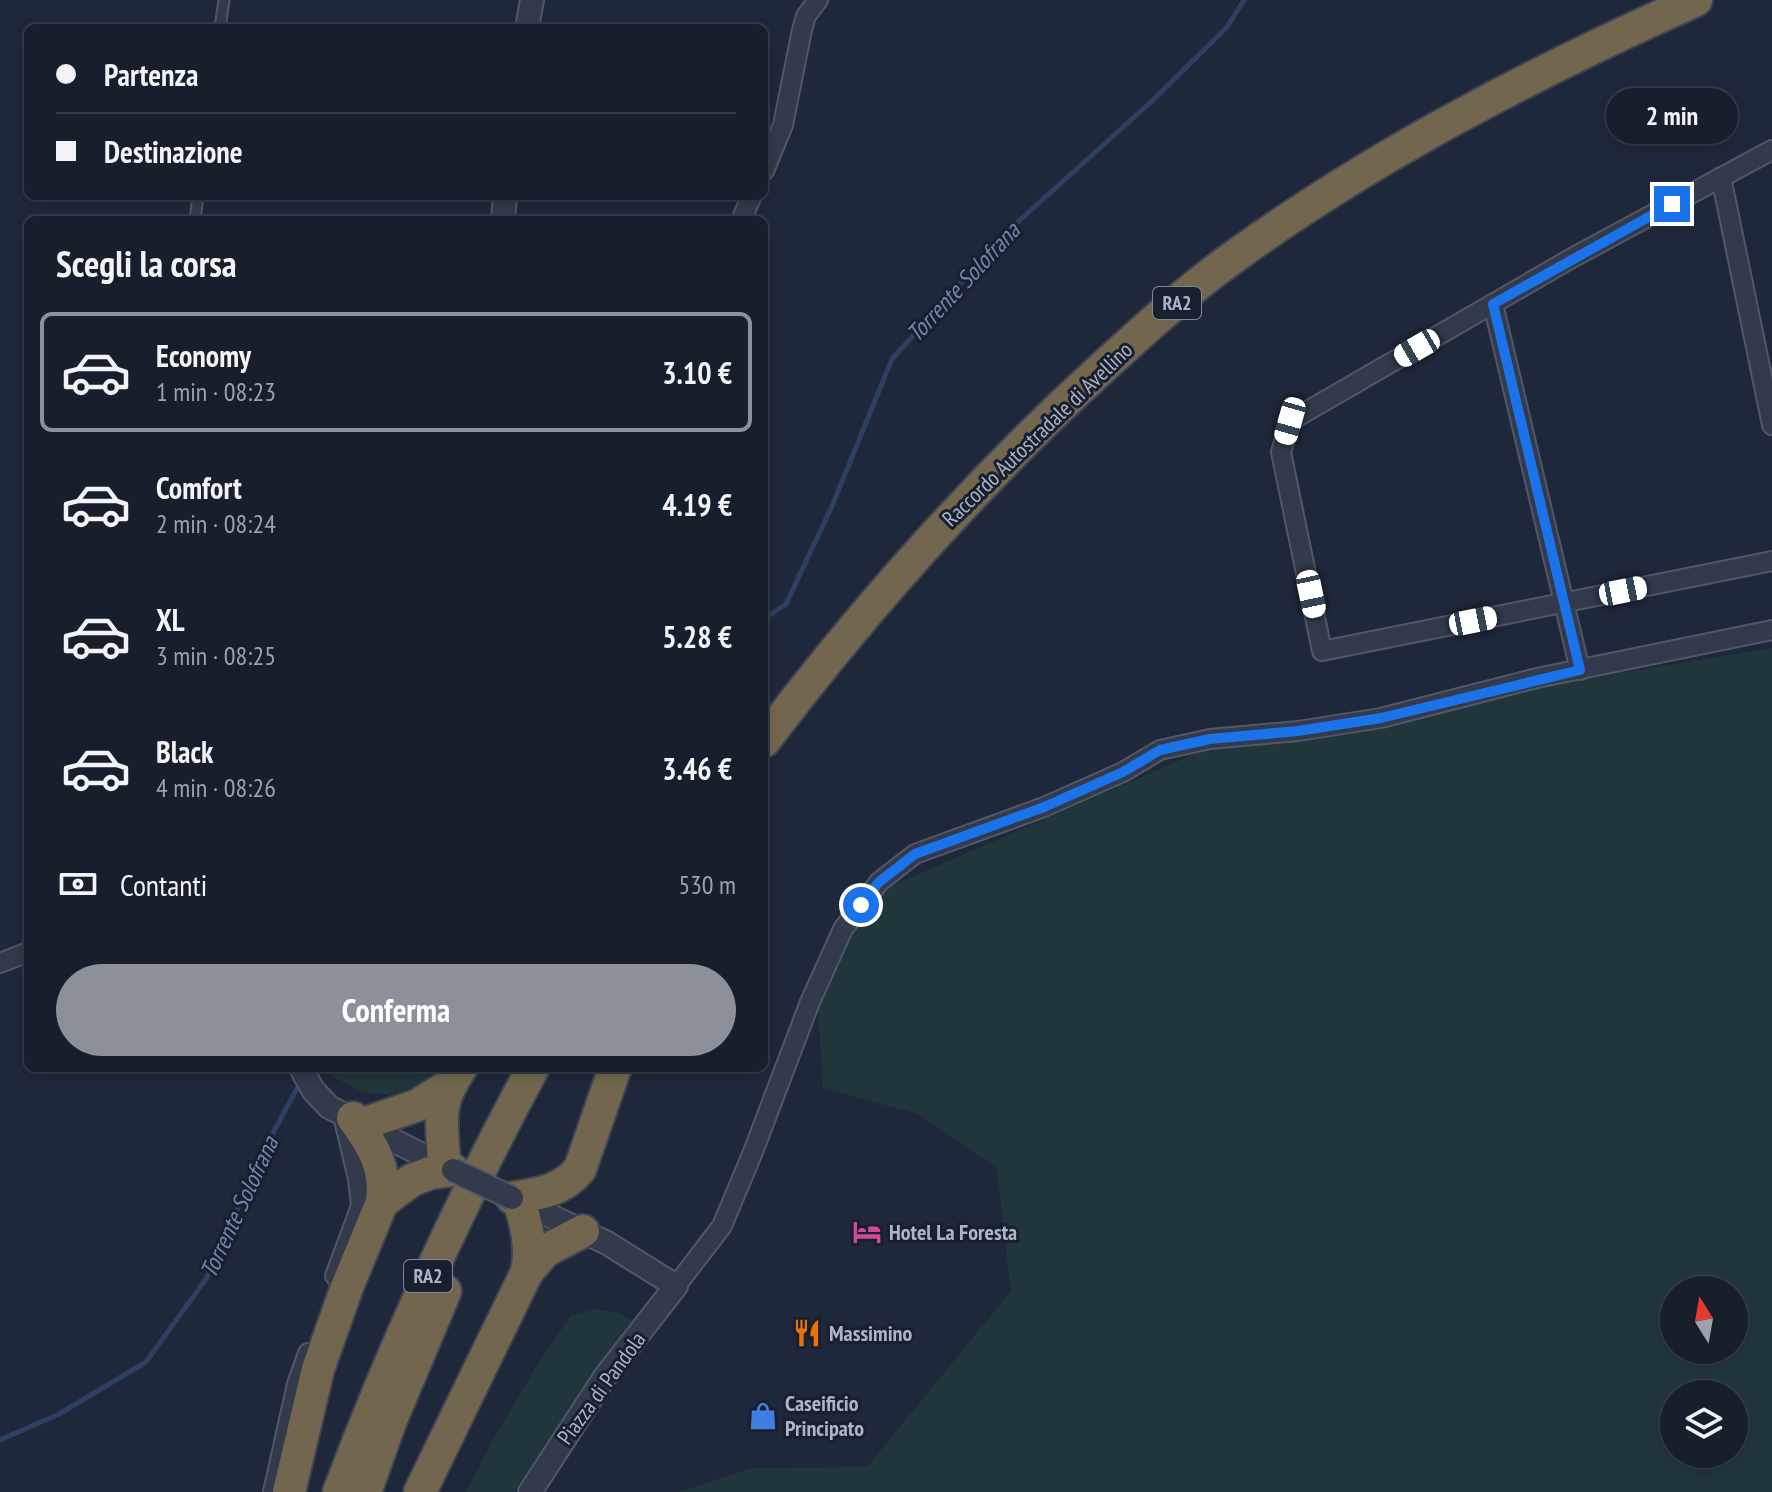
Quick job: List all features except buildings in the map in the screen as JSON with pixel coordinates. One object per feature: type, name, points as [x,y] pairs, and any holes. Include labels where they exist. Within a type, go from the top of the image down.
[{"type":"highway","name":"Raccordo Autostradale di Avellino","points":[[768,700],[850,598],[944,492],[1098,343],[1206,251],[1262,210],[1378,138],[1506,69],[1646,0]]},
{"type":"highway","name":"Raccordo Autostradale di Avellino","points":[[768,736],[861,618],[949,518],[1052,414],[1153,321],[1228,261],[1289,218],[1422,138],[1555,67],[1696,0]]},
{"type":"highway","name":"RA2","points":[[339,1492],[377,1389],[435,1261],[482,1162],[531,1072]]},
{"type":"highway","name":"RA2","points":[[365,1492],[390,1422],[448,1286],[501,1171],[554,1072]]},
{"type":"highway","points":[[420,1492],[527,1272],[531,1254],[516,1200],[544,1193],[570,1181],[580,1169],[614,1072]]},
{"type":"highway","points":[[289,1492],[318,1369],[382,1202],[382,1170],[372,1143],[353,1118],[418,1105],[455,1077]]},
{"type":"highway","points":[[382,1202],[412,1180],[448,1168],[440,1121],[455,1077]]},
{"type":"highway","points":[[527,1272],[545,1251],[588,1234],[580,1169]]},
{"type":"street","points":[[528,24],[532,0]]},
{"type":"street","points":[[768,161],[783,125],[806,16],[818,0]]},
{"type":"street","points":[[1772,150],[1493,304],[1290,421],[1281,452],[1322,651],[1772,561]]},
{"type":"street","points":[[1721,177],[1772,425]]},
{"type":"street","points":[[1493,304],[1580,670]]},
{"type":"street","points":[[303,1072],[313,1090],[329,1107],[588,1234],[676,1286],[722,1226],[810,1002],[843,929],[879,882],[915,854],[1044,807],[1123,772],[1160,750],[1210,739],[1298,731],[1381,718],[1580,670],[1772,630]]},
{"type":"street","points":[[0,963],[24,954]]},
{"type":"street","points":[[273,1492],[297,1384],[361,1206],[353,1118]]},
{"type":"street","name":"Piazza di Pandola","points":[[530,1492],[605,1377],[676,1286]]},
{"type":"lane","points":[[221,24],[224,0]]},
{"type":"green space","points":[[1772,648],[1772,1492],[679,1492],[753,1468],[867,1467],[1011,1291],[997,1168],[918,1114],[823,1088],[817,993],[857,901],[1233,737]]},
{"type":"green space","points":[[328,1072],[435,1072],[395,1093],[368,1092]]},
{"type":"green space","points":[[595,1309],[619,1313],[632,1320],[514,1492],[466,1492],[543,1355],[572,1315]]},
{"type":"waterway","name":"Torrente Solofrana","points":[[768,616],[786,604],[832,506],[892,359],[1010,229],[1152,101],[1227,27],[1244,0]]},
{"type":"waterway","name":"Torrente Solofrana","points":[[0,1440],[59,1414],[146,1362],[206,1279],[266,1146],[300,1083]]},
{"type":"place","name":"Hotel La Foresta","points":[[867,1232]]},
{"type":"place","name":"Massimino","points":[[807,1333]]},
{"type":"place","name":"Caseificio Principato","points":[[763,1416]]},
{"type":"route","points":[[861,905],[879,882],[915,854],[1044,807],[1123,772],[1160,750],[1210,739],[1298,731],[1381,718],[1580,670],[1493,304],[1672,204]]}]
